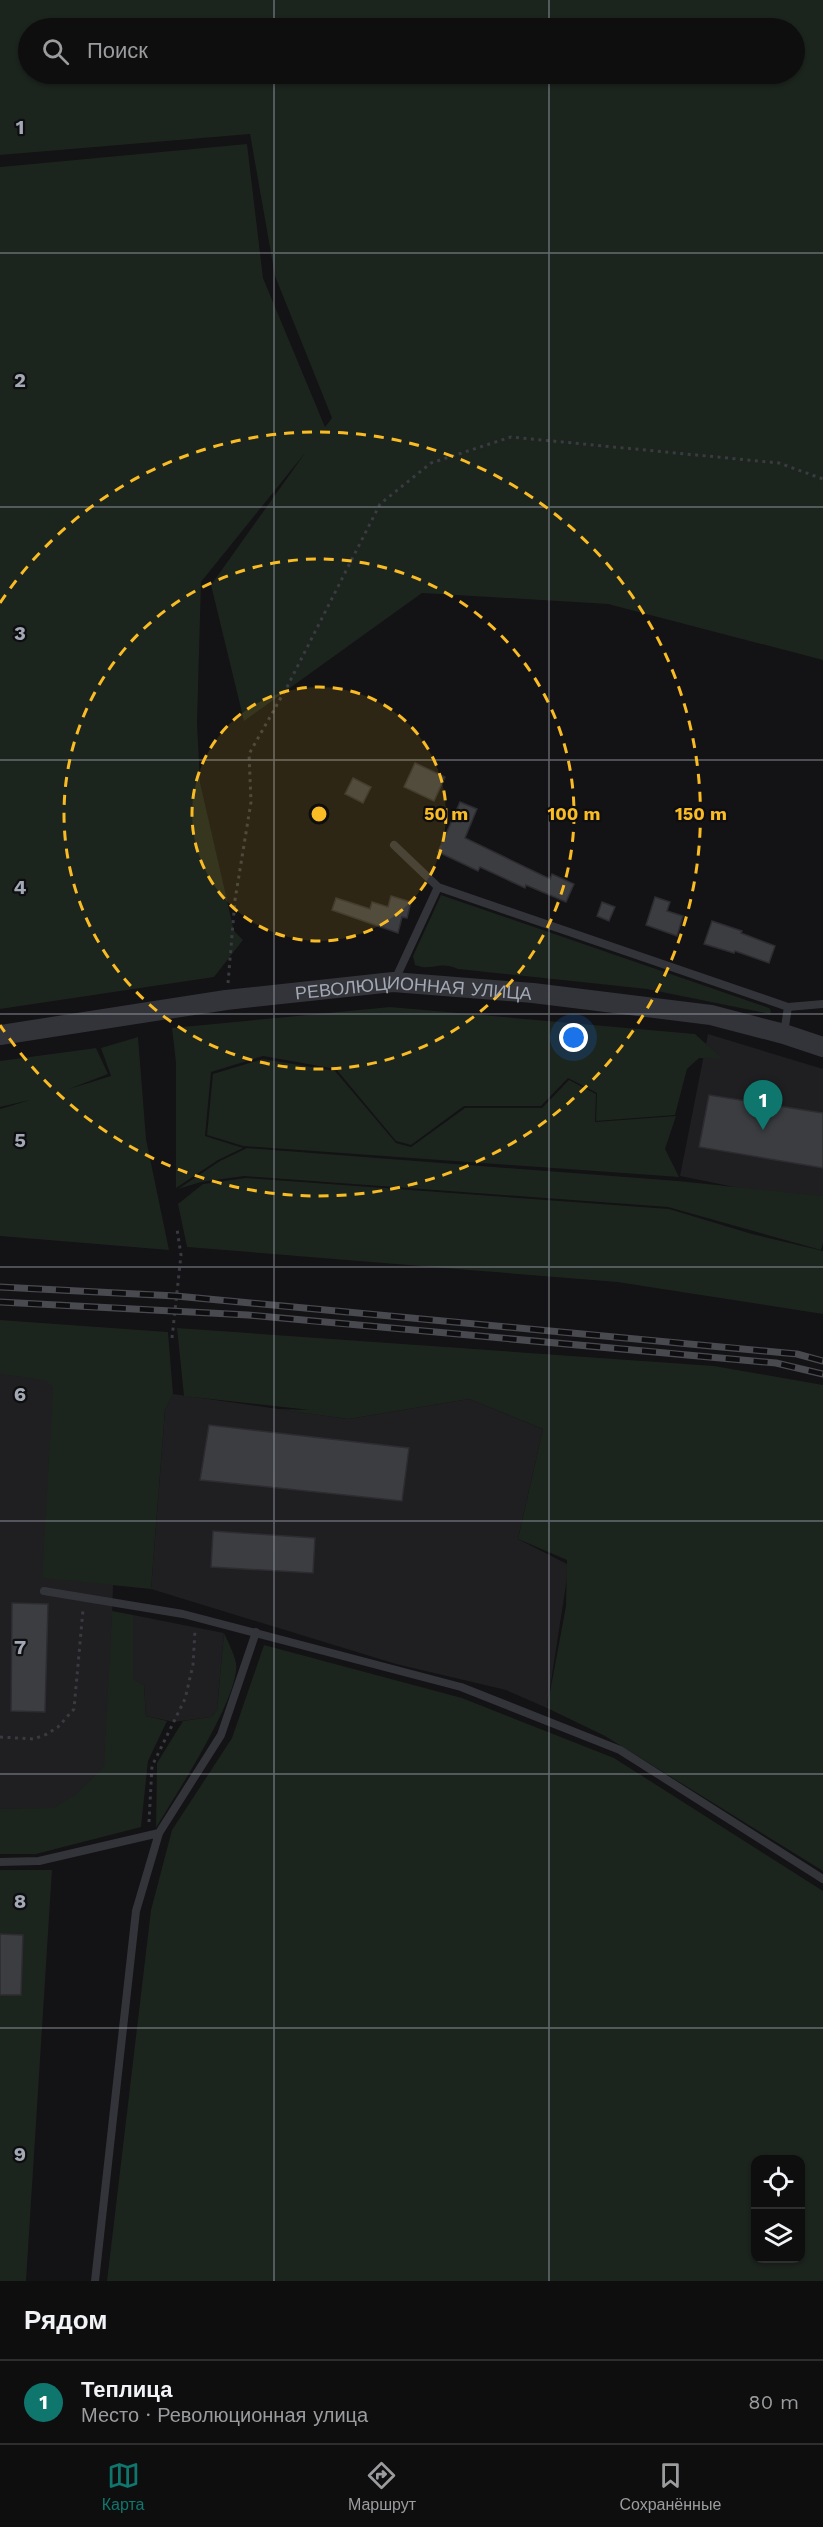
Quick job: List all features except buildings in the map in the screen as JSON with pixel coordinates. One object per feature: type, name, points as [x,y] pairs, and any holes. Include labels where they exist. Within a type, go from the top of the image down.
[{"type":"street","name":"РЕВОЛЮЦИОННАЯ УЛИЦА","points":[[0,1035],[226,1000],[393,982],[533,993],[711,1015],[823,1047]]},
{"type":"lane","points":[[394,845],[438,886],[788,1007],[823,1004]]},
{"type":"lane","points":[[393,982],[438,886]]},
{"type":"lane","points":[[784,1034],[788,1007]]},
{"type":"lane","points":[[44,1591],[195,1617],[461,1687],[620,1750],[823,1879]]},
{"type":"lane","points":[[95,2281],[136,1911],[159,1833],[220,1735],[256,1632]]},
{"type":"lane","points":[[0,1862],[39,1862],[159,1833]]},
{"type":"path","points":[[226,1000],[235,900],[251,802],[249,754],[287,687],[380,504],[431,463],[511,437],[779,463],[823,479]]},
{"type":"path","points":[[172,1338],[181,1255],[177,1229]]},
{"type":"path","points":[[0,1737],[34,1739],[47,1734],[58,1727],[74,1708],[84,1597]]},
{"type":"path","points":[[148,1836],[152,1766],[184,1699],[192,1665],[195,1617]]},
{"type":"shaded area","points":[[0,0],[823,0],[823,660],[608,604],[422,593],[244,721],[211,585],[305,453],[201,582],[197,723],[200,783],[234,931],[243,940],[214,977],[0,1009],[0,167],[247,144],[263,278],[325,427],[332,418],[275,276],[250,134],[0,155]]},
{"type":"shaded area","points":[[441,895],[769,1008],[770,1014],[647,989],[445,966],[415,965],[413,956]]},
{"type":"shaded area","points":[[390,1007],[695,1034],[723,1059],[699,1058],[687,1069],[675,1115],[596,1121],[597,1093],[568,1078],[541,1106],[464,1106],[411,1145],[396,1141],[336,1069],[263,1056],[211,1072],[205,1136],[243,1148],[218,1160],[176,1188],[176,1063],[172,1028]]},
{"type":"shaded area","points":[[708,1034],[823,1069],[823,1205],[680,1176]]},
{"type":"shaded area","points":[[138,1037],[146,1139],[169,1250],[0,1236],[0,1109],[30,1100],[0,1107],[0,1061],[96,1048],[108,1074],[69,1089],[111,1076],[101,1048]]},
{"type":"shaded area","points":[[263,1059],[335,1071],[396,1143],[411,1147],[465,1108],[542,1108],[569,1080],[596,1094],[595,1122],[676,1116],[665,1149],[679,1177],[243,1146],[207,1135],[213,1074]]},
{"type":"shaded area","points":[[247,1148],[678,1181],[823,1196],[823,1243],[821,1250],[668,1207],[244,1176],[201,1182],[178,1189],[220,1161]]},
{"type":"shaded area","points":[[246,1178],[669,1209],[752,1234],[823,1251],[823,1314],[617,1282],[187,1247],[178,1204],[203,1184]]},
{"type":"shaded area","points":[[0,1320],[168,1332],[173,1394],[165,1410],[151,1589],[42,1578],[53,1387],[44,1380],[0,1374]]},
{"type":"shaded area","points":[[177,1328],[714,1366],[823,1385],[823,1871],[605,1736],[547,1708],[566,1606],[567,1560],[518,1539],[543,1429],[469,1399],[348,1419],[276,1409],[310,1410],[184,1396]]},
{"type":"shaded area","points":[[0,1336],[120,1358],[107,1781],[60,1814],[0,1814]]},
{"type":"shaded area","points":[[173,1394],[348,1419],[469,1399],[543,1429],[518,1539],[569,1565],[547,1708],[506,1690],[396,1664],[151,1589],[165,1410]]},
{"type":"shaded area","points":[[112,1611],[133,1615],[133,1679],[144,1685],[146,1716],[167,1721],[148,1761],[141,1827],[36,1854],[0,1854],[0,1809],[53,1808],[75,1795],[104,1767]]},
{"type":"shaded area","points":[[133,1615],[224,1633],[217,1710],[211,1717],[174,1722],[146,1716],[144,1685],[133,1680]]},
{"type":"shaded area","points":[[224,1633],[236,1663],[235,1678],[218,1722],[156,1828],[157,1763],[183,1721],[211,1717],[217,1710]]},
{"type":"shaded area","points":[[264,1645],[462,1698],[614,1758],[823,1891],[823,2281],[107,2281],[151,1910],[172,1830],[232,1738]]},
{"type":"shaded area","points":[[0,1870],[52,1870],[26,2281],[0,2281]]},
{"type":"railway","points":[[0,1287],[176,1296],[797,1354],[823,1361]]},
{"type":"railway","points":[[0,1302],[248,1315],[776,1363],[823,1374]]},
{"type":"place","name":"Теплица","points":[[763,1130]]}]
